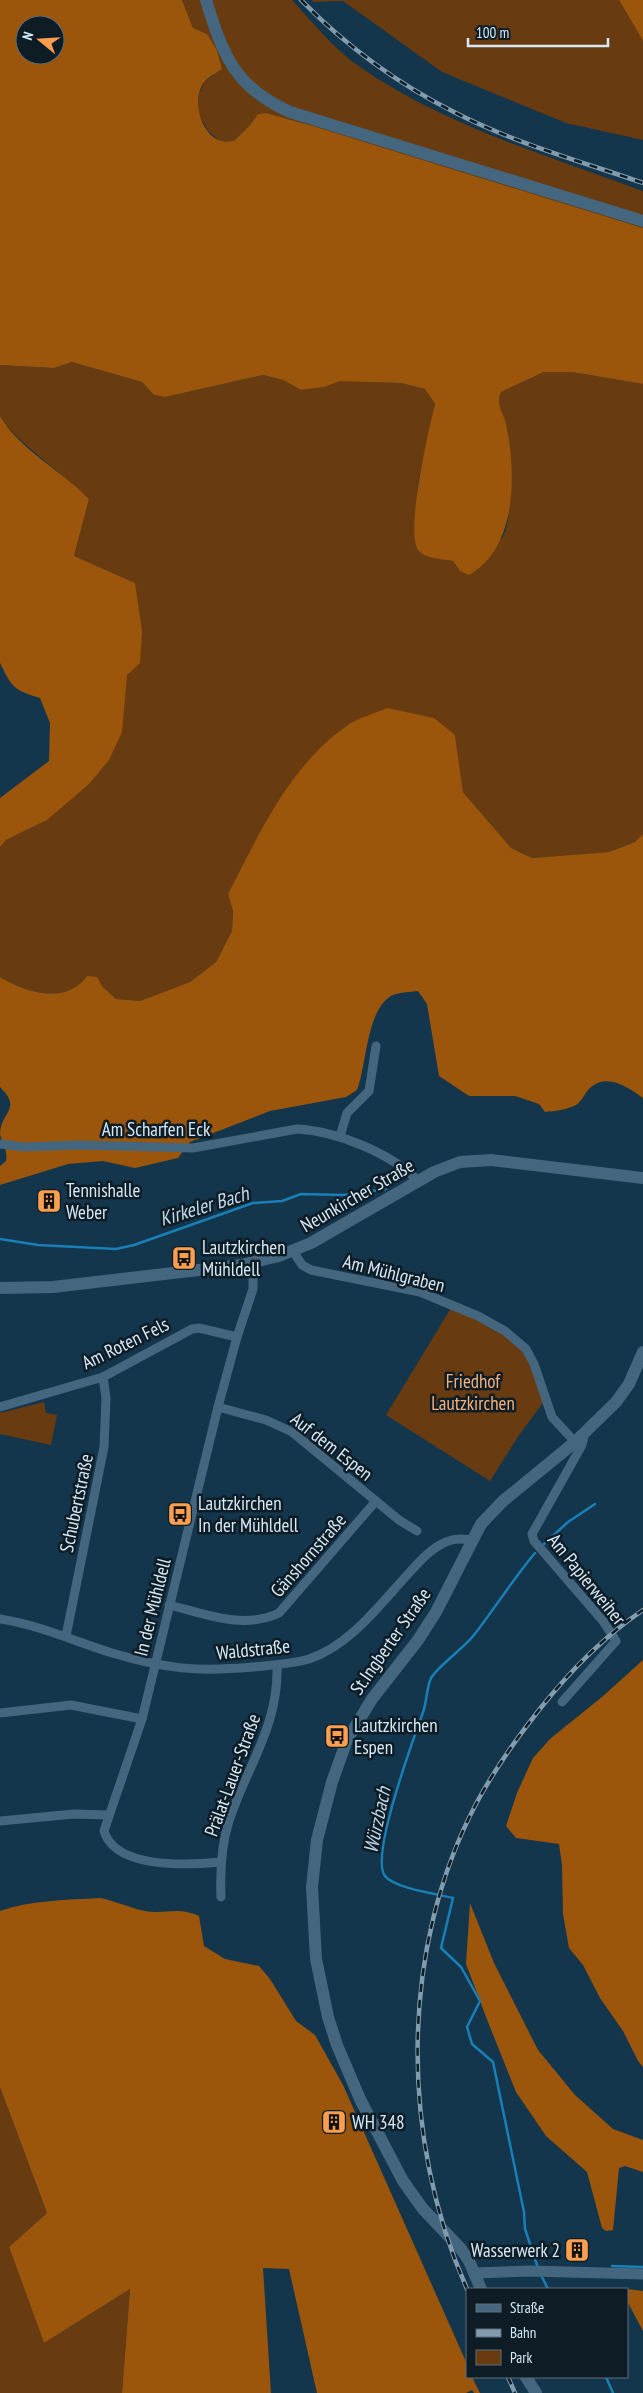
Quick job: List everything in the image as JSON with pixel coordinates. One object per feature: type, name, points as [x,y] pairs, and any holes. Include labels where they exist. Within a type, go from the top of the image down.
[{"type":"main road","points":[[206,0],[220,44],[230,64],[245,84],[272,104],[290,112],[643,221]]},
{"type":"main road","name":"Neunkircher Straße","points":[[0,1288],[53,1287],[254,1263],[293,1251],[418,1181],[450,1166],[475,1160],[643,1178]]},
{"type":"main road","name":"St.Ingberter Straße","points":[[481,2288],[469,2261],[454,2240],[415,2199],[375,2127],[337,2045],[321,1987],[312,1920],[312,1887],[317,1840],[332,1782],[347,1740],[372,1699],[418,1640],[436,1612],[472,1540],[490,1512],[575,1442],[616,1402],[630,1384],[643,1352]]},
{"type":"main road","points":[[527,2378],[536,2393]]},
{"type":"street","points":[[340,1136],[347,1113],[369,1091],[376,1046]]},
{"type":"street","name":"Am Scharfen Eck","points":[[0,1144],[24,1148],[78,1145],[210,1147],[297,1129],[340,1136],[404,1168],[418,1181]]},
{"type":"street","name":"Am Mühlgraben","points":[[293,1251],[302,1265],[310,1270],[420,1292],[478,1316],[506,1331],[526,1349],[534,1364],[552,1417],[575,1442]]},
{"type":"street","name":"In der Mühldell","points":[[221,1862],[165,1864],[117,1850],[110,1845],[104,1832],[108,1815],[142,1719],[236,1337],[253,1289],[254,1263]]},
{"type":"street","name":"Am Roten Fels","points":[[0,1406],[103,1377],[192,1329],[199,1328],[236,1337]]},
{"type":"street","name":"Schubertstraße","points":[[66,1636],[104,1447],[106,1398],[103,1377]]},
{"type":"street","name":"Auf dem Espen","points":[[218,1407],[266,1420],[292,1432],[376,1501],[417,1531]]},
{"type":"street","name":"Am Papierweiher","points":[[562,1702],[616,1641],[603,1621],[540,1547],[532,1534],[582,1445],[585,1432]]},
{"type":"street","name":"Gänshornstraße","points":[[169,1605],[241,1622],[267,1619],[279,1613],[376,1501]]},
{"type":"street","name":"Waldstraße","points":[[0,1619],[66,1636],[111,1653],[155,1664],[203,1670],[277,1665],[311,1658],[329,1649],[367,1618],[422,1559],[439,1545],[459,1539],[472,1540]]},
{"type":"street","name":"Prälat-Lauer-Straße","points":[[221,1897],[221,1862],[228,1823],[270,1724],[278,1684],[277,1665]]},
{"type":"street","points":[[0,1713],[71,1705],[142,1719]]},
{"type":"street","points":[[0,1821],[74,1814],[108,1815]]},
{"type":"street","points":[[475,2273],[643,2274]]},
{"type":"green space","points":[[182,0],[292,0],[341,52],[360,67],[393,88],[426,106],[497,138],[643,191],[643,228],[266,113],[258,114],[234,141],[220,141],[208,131],[197,111],[199,94],[205,81],[222,69],[217,50],[207,34],[193,28]]},
{"type":"green space","points":[[312,0],[619,0],[643,41],[643,140],[566,123],[442,72],[343,1],[313,2]]},
{"type":"green space","points":[[72,362],[142,382],[154,395],[165,397],[263,375],[283,380],[301,390],[324,387],[340,380],[401,383],[425,389],[435,404],[418,483],[417,507],[427,556],[453,561],[460,571],[499,542],[506,529],[510,501],[510,451],[507,427],[499,406],[501,392],[544,372],[572,372],[643,384],[643,834],[635,842],[609,852],[532,858],[511,848],[463,792],[455,735],[347,725],[309,762],[278,803],[252,847],[228,894],[233,911],[232,931],[216,962],[190,982],[140,1001],[116,999],[87,976],[68,991],[57,993],[46,993],[22,988],[0,977],[0,847],[6,840],[47,820],[134,583],[74,556],[89,499],[13,433],[0,415],[0,365],[54,368]]},
{"type":"green space","name":"Friedhof Lautzkirchen","points":[[451,1308],[493,1328],[521,1350],[534,1375],[543,1403],[519,1435],[490,1481],[386,1415]]},
{"type":"green space","points":[[44,1402],[46,1413],[57,1415],[51,1445],[0,1434],[0,1413]]},
{"type":"green space","points":[[0,2087],[47,2213],[9,2247],[44,2343],[130,2289],[122,2393],[0,2393]]},
{"type":"shaded area","points":[[0,0],[182,0],[193,28],[207,34],[217,50],[222,69],[206,80],[201,87],[199,96],[198,105],[203,124],[214,138],[223,141],[234,141],[258,114],[266,113],[643,228],[643,384],[572,372],[544,372],[501,392],[499,402],[507,428],[512,467],[509,509],[504,529],[496,547],[485,563],[469,575],[460,571],[453,561],[422,554],[415,541],[414,525],[419,481],[435,404],[425,389],[401,383],[340,381],[324,387],[301,390],[283,380],[263,375],[165,397],[154,395],[142,382],[72,362],[54,368],[0,365]]},
{"type":"shaded area","points":[[619,0],[643,0],[643,41]]},
{"type":"shaded area","points":[[0,416],[18,439],[89,499],[74,556],[135,583],[142,631],[140,663],[127,675],[122,732],[109,760],[89,784],[47,820],[6,840],[0,847],[0,798],[49,761],[50,723],[40,698],[24,693],[14,686],[0,663]]},
{"type":"shaded area","points":[[387,708],[434,718],[455,735],[463,792],[511,848],[532,858],[609,852],[635,842],[643,834],[643,1098],[630,1089],[609,1081],[595,1084],[576,1105],[549,1112],[545,1112],[539,1104],[515,1096],[469,1096],[439,1076],[427,1004],[418,991],[404,992],[391,996],[383,1003],[368,1039],[357,1090],[346,1097],[270,1111],[190,1142],[178,1158],[135,1168],[103,1161],[68,1164],[0,1185],[0,1166],[6,1161],[6,1150],[0,1134],[3,1121],[9,1111],[10,1101],[7,1094],[0,1087],[0,977],[22,988],[46,993],[57,993],[68,991],[87,976],[97,977],[102,986],[116,999],[140,1001],[190,982],[216,962],[232,931],[233,911],[228,894],[264,825],[292,782],[325,743],[345,727]]},
{"type":"shaded area","points":[[643,1660],[643,2067],[623,2031],[600,1998],[583,1965],[569,1948],[563,1914],[562,1865],[559,1844],[516,1838],[506,1826],[517,1793],[533,1758],[551,1738],[602,1697]]},
{"type":"shaded area","points":[[100,1898],[145,1911],[191,1913],[199,1916],[204,1946],[225,1959],[259,1966],[270,1979],[296,2021],[315,2035],[343,2085],[466,2362],[466,2378],[472,2378],[480,2393],[474,2393],[472,2390],[466,2393],[317,2393],[289,2269],[263,2268],[271,2393],[122,2393],[130,2289],[44,2343],[9,2247],[47,2213],[0,2087],[0,1911],[12,1907],[62,1900]]},
{"type":"shaded area","points":[[470,1903],[494,1963],[538,2050],[575,2095],[613,2129],[643,2140],[643,2172],[625,2166],[619,2168],[613,2230],[606,2231],[602,2228],[587,2172],[546,2136],[516,2092],[466,1964]]},
{"type":"shaded area","points":[[628,2289],[643,2291],[643,2331],[628,2303]]},
{"type":"waterway","name":"Kirkeler Bach","points":[[0,1239],[38,1245],[116,1249],[134,1245],[253,1203],[282,1201],[301,1194],[344,1195],[386,1189]]},
{"type":"waterway","name":"Würzbach","points":[[544,1544],[568,1522],[595,1504]]},
{"type":"waterway","name":"Würzbach","points":[[535,1553],[474,1635],[431,1678],[424,1711],[394,1798],[383,1846],[382,1865],[385,1876],[397,1884],[453,1898],[441,1948],[461,1967],[480,2001],[467,2027],[472,2044],[493,2062],[524,2212],[525,2229],[538,2268]]},
{"type":"waterway","points":[[612,2266],[643,2267]]},
{"type":"waterway","name":"Würzbach","points":[[541,2275],[548,2288]]},
{"type":"waterway","name":"Würzbach","points":[[606,2378],[613,2393]]},
{"type":"railway","points":[[301,0],[354,48],[393,76],[433,101],[500,133],[643,183]]},
{"type":"railway","points":[[467,2288],[445,2231],[429,2170],[420,2107],[418,2044],[422,1981],[433,1919],[451,1859],[477,1802],[506,1755],[562,1682],[600,1643],[643,1610]]},
{"type":"railway","points":[[508,2378],[515,2393]]},
{"type":"place","name":"Tennishalle Weber","points":[[49,1201]]},
{"type":"place","name":"Lautzkirchen Mühldell","points":[[184,1258]]},
{"type":"place","name":"Lautzkirchen In der Mühldell","points":[[180,1514]]},
{"type":"place","name":"Lautzkirchen Espen","points":[[337,1736]]},
{"type":"place","name":"WH 348","points":[[334,2122]]},
{"type":"place","name":"Wasserwerk 2","points":[[577,2250]]}]
